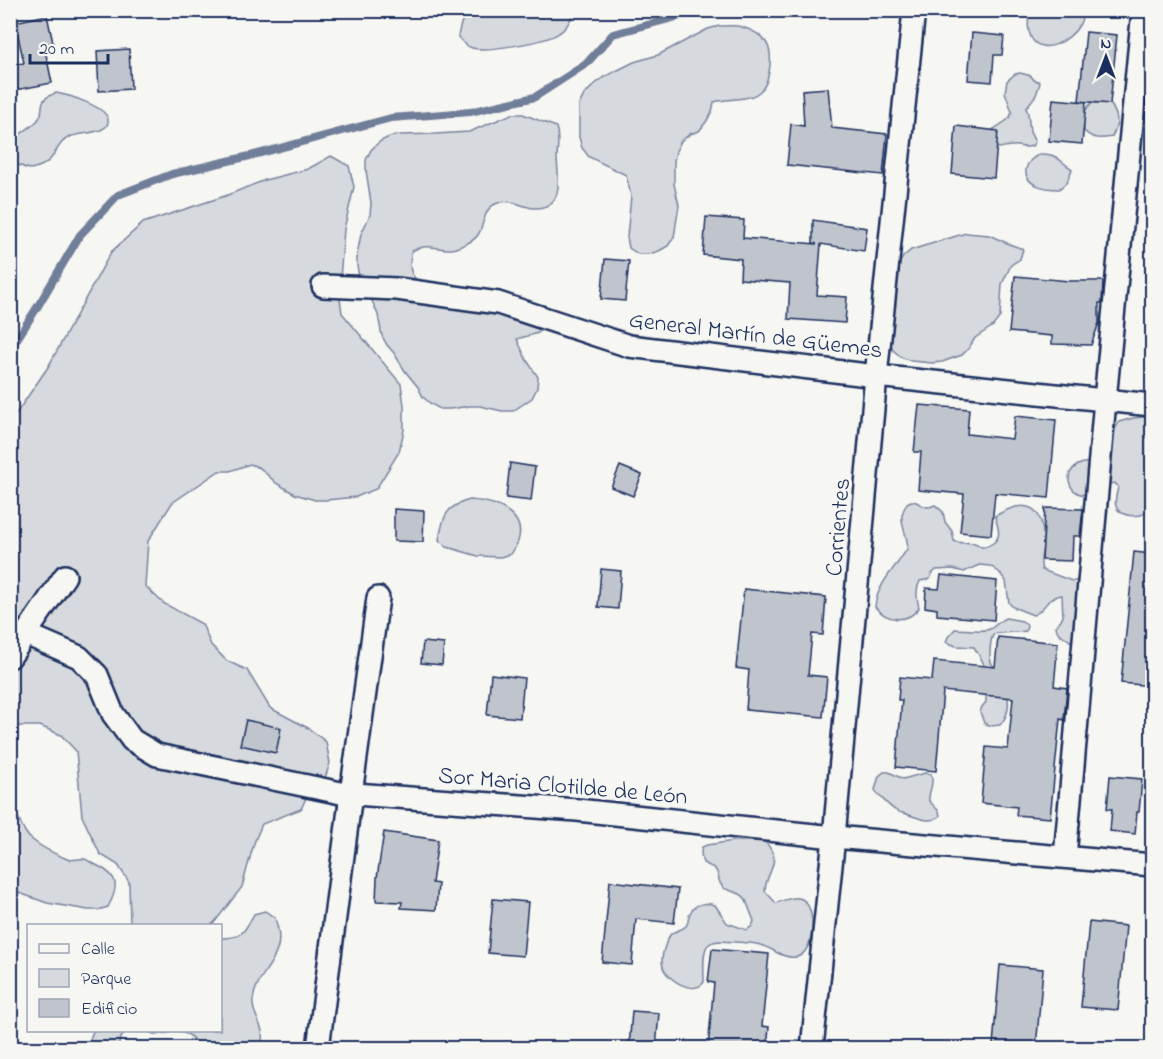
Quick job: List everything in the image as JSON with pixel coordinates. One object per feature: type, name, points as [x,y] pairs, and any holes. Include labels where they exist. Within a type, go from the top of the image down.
[{"type":"street","name":"Corrientes","points":[[812,1048],[834,837],[876,376],[914,10]]},
{"type":"street","points":[[1065,857],[1105,400],[1143,10]]},
{"type":"street","name":"General Martín de Güemes","points":[[323,286],[397,289],[498,303],[629,346],[876,376],[1152,405]]},
{"type":"street","points":[[10,657],[65,576]]},
{"type":"street","points":[[318,1048],[378,598]]},
{"type":"street","name":"Sor Maria Clotilde de León","points":[[26,634],[79,657],[96,675],[113,714],[132,740],[157,755],[330,791],[577,810],[834,837],[1152,865]]},
{"type":"green space","points":[[477,11],[574,11],[562,31],[542,40],[479,49],[464,44],[458,37],[465,17]]},
{"type":"green space","points":[[1031,11],[1082,11],[1082,18],[1075,31],[1063,41],[1056,45],[1042,46],[1033,41],[1029,31],[1028,20]]},
{"type":"green space","points":[[719,26],[742,27],[757,33],[762,38],[770,55],[767,81],[755,95],[714,102],[712,112],[699,131],[681,141],[674,161],[674,184],[679,205],[674,237],[668,246],[659,251],[638,254],[629,248],[627,237],[631,196],[626,175],[589,157],[582,148],[579,137],[579,105],[584,95],[604,77]]},
{"type":"green space","points":[[1020,73],[1031,76],[1040,83],[1036,95],[1026,108],[1030,132],[1035,142],[1032,146],[1027,147],[991,147],[991,131],[1006,121],[1012,112],[1005,92],[1007,81]]},
{"type":"green space","points":[[56,93],[77,99],[100,110],[108,119],[108,124],[100,130],[74,135],[65,140],[44,164],[33,169],[23,167],[13,158],[16,140],[40,117],[45,99]]},
{"type":"green space","points":[[1093,103],[1110,103],[1113,108],[1117,120],[1112,137],[1097,138],[1084,131],[1085,111]]},
{"type":"green space","points":[[512,114],[523,114],[556,127],[558,191],[555,198],[544,207],[534,208],[512,202],[498,203],[488,210],[480,232],[473,240],[452,249],[418,248],[412,251],[410,266],[412,274],[421,284],[435,293],[493,313],[545,326],[538,333],[517,339],[538,377],[537,388],[532,398],[513,411],[480,406],[440,409],[423,397],[387,345],[382,336],[378,315],[365,284],[359,277],[357,255],[361,234],[370,215],[371,203],[366,160],[371,150],[379,142],[389,137],[469,132]]},
{"type":"green space","points":[[1039,154],[1054,156],[1072,169],[1067,182],[1059,189],[1042,187],[1028,179],[1027,166]]},
{"type":"green space","points":[[331,156],[349,166],[354,187],[344,229],[339,292],[342,313],[401,384],[404,430],[399,452],[376,489],[356,497],[315,500],[295,494],[276,483],[260,468],[250,464],[230,471],[219,471],[172,503],[148,541],[145,586],[163,603],[202,624],[211,645],[227,661],[247,670],[270,708],[308,728],[326,742],[330,763],[323,784],[307,796],[301,809],[262,824],[254,843],[242,887],[214,923],[130,924],[129,882],[118,865],[100,854],[82,816],[76,751],[61,735],[40,726],[19,726],[11,732],[11,421],[48,367],[111,252],[143,223],[265,180],[308,169]]},
{"type":"green space","points":[[966,233],[989,235],[1023,249],[1020,259],[1011,265],[1002,284],[1000,317],[993,326],[975,338],[962,355],[932,363],[911,361],[901,357],[893,350],[885,330],[897,267],[911,250]]},
{"type":"green space","points":[[1152,416],[1152,454],[1147,472],[1148,478],[1152,481],[1153,500],[1149,510],[1134,516],[1119,510],[1115,501],[1118,487],[1115,483],[1103,485],[1083,495],[1074,490],[1069,482],[1070,473],[1078,465],[1087,462],[1103,462],[1111,454],[1114,431],[1119,422]]},
{"type":"green space","points":[[470,500],[493,504],[511,515],[517,522],[520,531],[518,542],[511,554],[500,557],[478,556],[447,547],[439,540],[444,519],[450,509]]},
{"type":"green space","points":[[911,501],[927,507],[935,505],[943,512],[954,541],[974,543],[983,547],[992,544],[998,537],[995,516],[1007,510],[1026,506],[1038,514],[1043,533],[1042,570],[1072,581],[1082,581],[1076,650],[1071,642],[1057,630],[1056,626],[1063,617],[1062,595],[1052,598],[1033,615],[1013,607],[1009,603],[1006,581],[990,566],[979,565],[964,572],[953,569],[936,570],[930,579],[920,581],[918,584],[919,608],[909,617],[891,618],[880,612],[875,607],[880,589],[907,549],[902,516],[907,503]]},
{"type":"green space","points":[[1006,618],[1022,621],[1027,625],[1026,631],[994,634],[993,636],[990,660],[1005,686],[1008,706],[1000,725],[989,726],[984,723],[980,712],[986,702],[986,671],[982,660],[974,647],[956,646],[946,642],[955,629],[987,630]]},
{"type":"green space","points":[[884,772],[903,779],[925,773],[931,774],[929,801],[939,811],[940,816],[932,820],[925,820],[893,808],[875,790],[879,776]]},
{"type":"green space","points":[[10,802],[24,830],[34,841],[67,859],[85,859],[110,874],[115,888],[108,907],[88,910],[47,903],[11,890]]},
{"type":"green space","points":[[734,841],[764,841],[770,848],[774,861],[765,891],[776,903],[796,898],[805,902],[812,918],[808,947],[803,954],[791,957],[756,944],[712,942],[705,952],[704,982],[694,987],[681,985],[666,972],[662,959],[670,935],[686,926],[689,915],[695,907],[701,904],[715,905],[727,923],[747,930],[754,921],[745,898],[723,888],[717,872],[703,863],[702,859],[702,847]]},
{"type":"green space","points":[[265,911],[275,918],[279,942],[275,956],[254,993],[253,1005],[262,1030],[262,1042],[258,1048],[198,1048],[197,1043],[189,1035],[181,1032],[222,1032],[222,938],[234,937],[242,933],[254,914]]},
{"type":"green space","points":[[92,1032],[127,1032],[121,1038],[118,1048],[88,1048]]},
{"type":"green space","points":[[149,1032],[172,1032],[156,1035]]},
{"type":"building","points":[[47,15],[53,43],[44,45],[52,83],[10,91],[10,65],[24,63],[15,22]]},
{"type":"building","points":[[1086,32],[1117,35],[1110,104],[1079,101]]},
{"type":"building","points":[[972,33],[1004,36],[1002,55],[994,55],[992,82],[968,80]]},
{"type":"building","points":[[129,49],[131,89],[99,91],[97,51]]},
{"type":"building","points":[[828,88],[832,128],[887,134],[883,175],[787,165],[791,124],[804,126],[802,90]]},
{"type":"building","points":[[1053,99],[1086,102],[1082,144],[1049,141]]},
{"type":"building","points":[[956,126],[998,131],[994,178],[952,174]]},
{"type":"building","points":[[706,217],[744,220],[743,238],[817,244],[813,243],[813,220],[867,228],[864,251],[821,244],[817,295],[847,297],[845,323],[788,319],[790,283],[740,279],[741,259],[703,255]]},
{"type":"building","points":[[605,259],[629,261],[625,301],[601,299]]},
{"type":"building","points":[[1015,276],[1069,281],[1103,281],[1102,303],[1099,303],[1099,323],[1091,345],[1052,344],[1052,336],[1009,332]]},
{"type":"building","points":[[919,405],[969,409],[967,434],[1012,439],[1015,416],[1056,420],[1049,498],[995,493],[991,535],[960,532],[964,494],[918,490],[921,452],[914,452]]},
{"type":"building","points":[[510,463],[535,467],[531,501],[506,498]]},
{"type":"building","points":[[620,466],[642,475],[633,496],[611,487]]},
{"type":"building","points":[[1045,508],[1083,509],[1080,536],[1073,536],[1072,561],[1042,560]]},
{"type":"building","points":[[394,509],[424,511],[423,542],[394,541]]},
{"type":"building","points":[[1134,552],[1152,554],[1152,686],[1121,683]]},
{"type":"building","points":[[601,569],[621,571],[618,609],[598,607]]},
{"type":"building","points":[[941,575],[997,581],[994,620],[937,615],[937,609],[925,607],[926,588],[939,589]]},
{"type":"building","points":[[744,589],[826,597],[823,635],[812,634],[808,675],[827,677],[823,717],[746,710],[749,670],[736,668]]},
{"type":"building","points":[[998,637],[1058,643],[1054,686],[1067,688],[1064,720],[1060,719],[1050,818],[1016,815],[1017,807],[981,803],[986,747],[1008,749],[1013,698],[943,691],[936,771],[896,767],[902,700],[898,700],[900,677],[932,680],[934,661],[995,667]]},
{"type":"building","points":[[423,642],[444,644],[442,665],[421,663]]},
{"type":"building","points":[[491,674],[524,678],[520,718],[487,715]]},
{"type":"building","points":[[246,720],[281,728],[276,753],[240,745]]},
{"type":"building","points":[[1110,776],[1142,779],[1135,834],[1110,831],[1112,809],[1107,809]]},
{"type":"building","points":[[384,832],[438,840],[432,883],[438,884],[436,910],[401,908],[402,902],[376,901]]},
{"type":"building","points":[[610,881],[678,889],[674,923],[636,919],[632,965],[602,962]]},
{"type":"building","points":[[493,899],[528,902],[523,956],[488,953]]},
{"type":"building","points":[[1089,922],[1126,926],[1118,1010],[1081,1007]]},
{"type":"building","points":[[712,949],[769,954],[762,1026],[769,1027],[767,1048],[708,1048],[714,983],[708,982]]},
{"type":"building","points":[[1000,965],[1043,969],[1036,1048],[993,1045]]},
{"type":"building","points":[[632,1011],[659,1013],[656,1048],[629,1048]]},
{"type":"waterway","points":[[10,350],[80,235],[118,195],[172,174],[250,156],[391,118],[470,112],[535,97],[586,64],[613,34],[703,10]]}]
